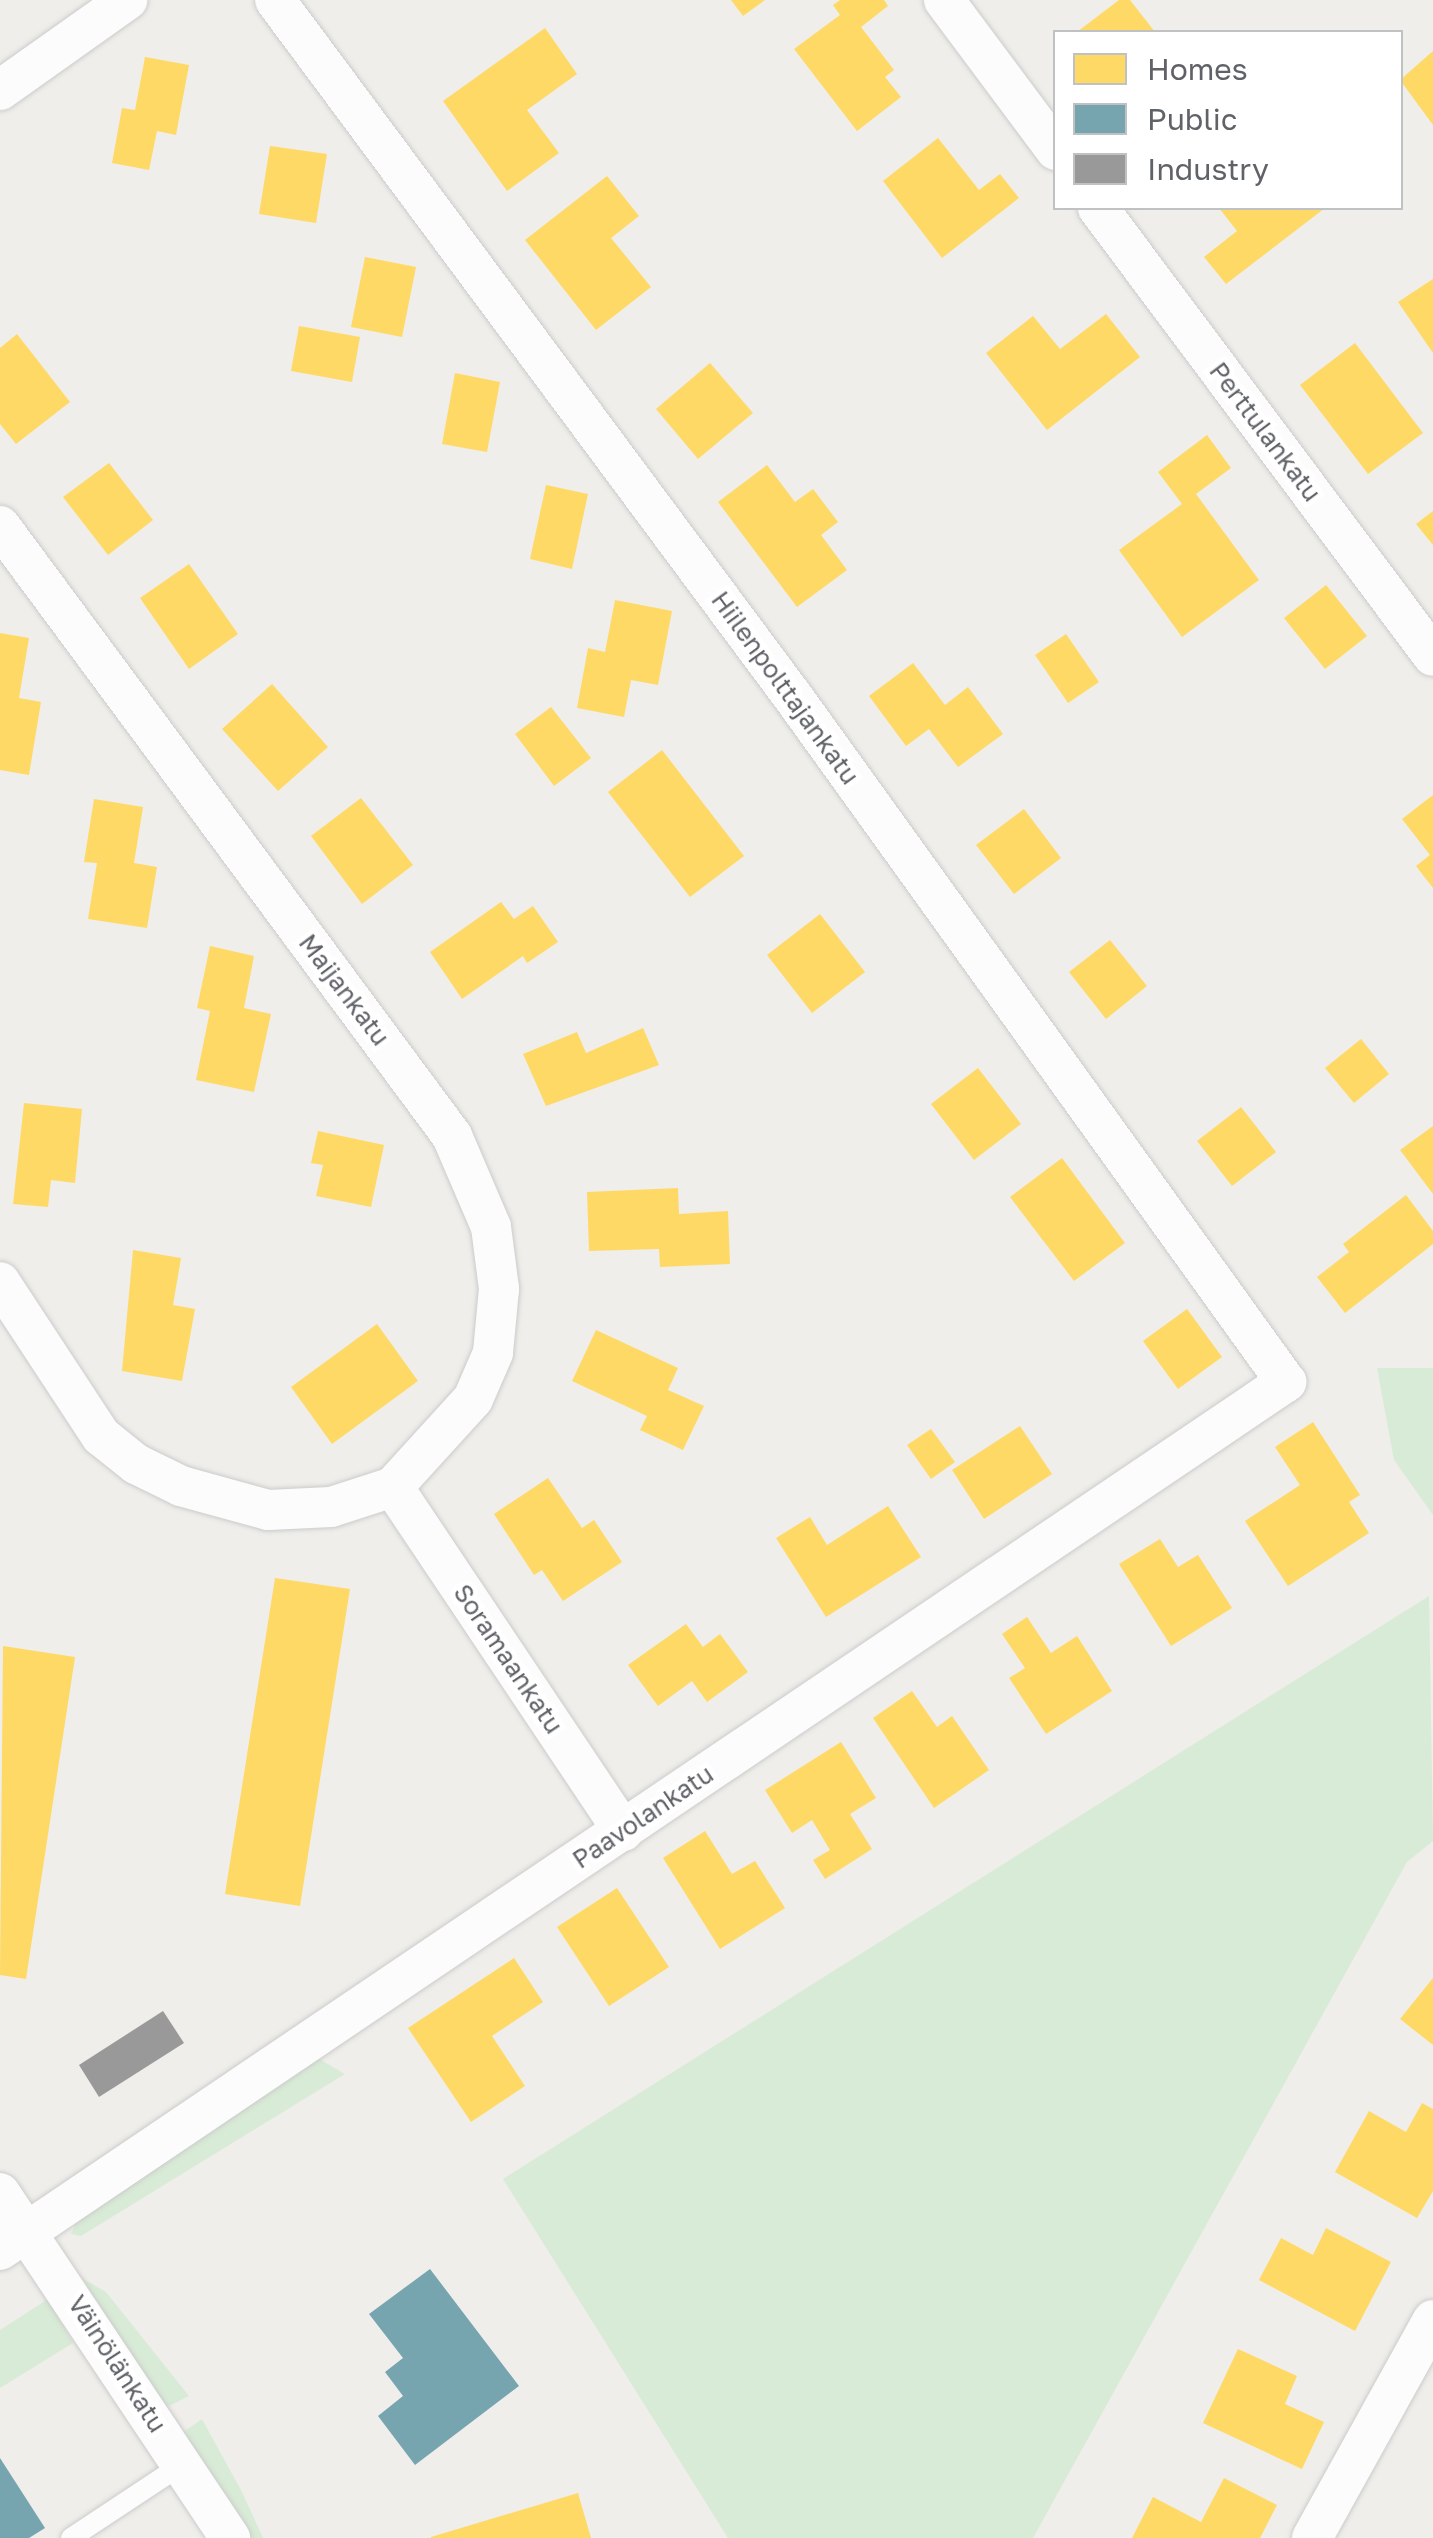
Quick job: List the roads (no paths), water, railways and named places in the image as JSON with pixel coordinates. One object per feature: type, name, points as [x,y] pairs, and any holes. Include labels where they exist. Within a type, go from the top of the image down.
[{"type":"street","points":[[0,90],[127,0]]},
{"type":"street","name":"Hiilenpolttajankatu","points":[[275,0],[793,697],[1286,1382]]},
{"type":"street","points":[[944,0],[1053,146]]},
{"type":"street","name":"Perttulankatu","points":[[1099,210],[1433,656]]},
{"type":"street","name":"Maijankatu","points":[[0,526],[452,1136],[474,1176],[491,1227],[499,1289],[493,1354],[473,1399],[394,1487]]},
{"type":"street","points":[[0,1282],[101,1436],[136,1464],[226,1502],[268,1510],[331,1507],[394,1487]]},
{"type":"street","name":"Paavolankatu","points":[[11,2240],[1286,1382]]},
{"type":"street","name":"Soramaankatu","points":[[394,1487],[622,1831]]},
{"type":"street","name":"Väinölänkatu","points":[[0,2193],[11,2240],[183,2464],[230,2538]]},
{"type":"street","points":[[1312,2538],[1433,2320]]},
{"type":"lane","points":[[72,2538],[183,2464]]}]
